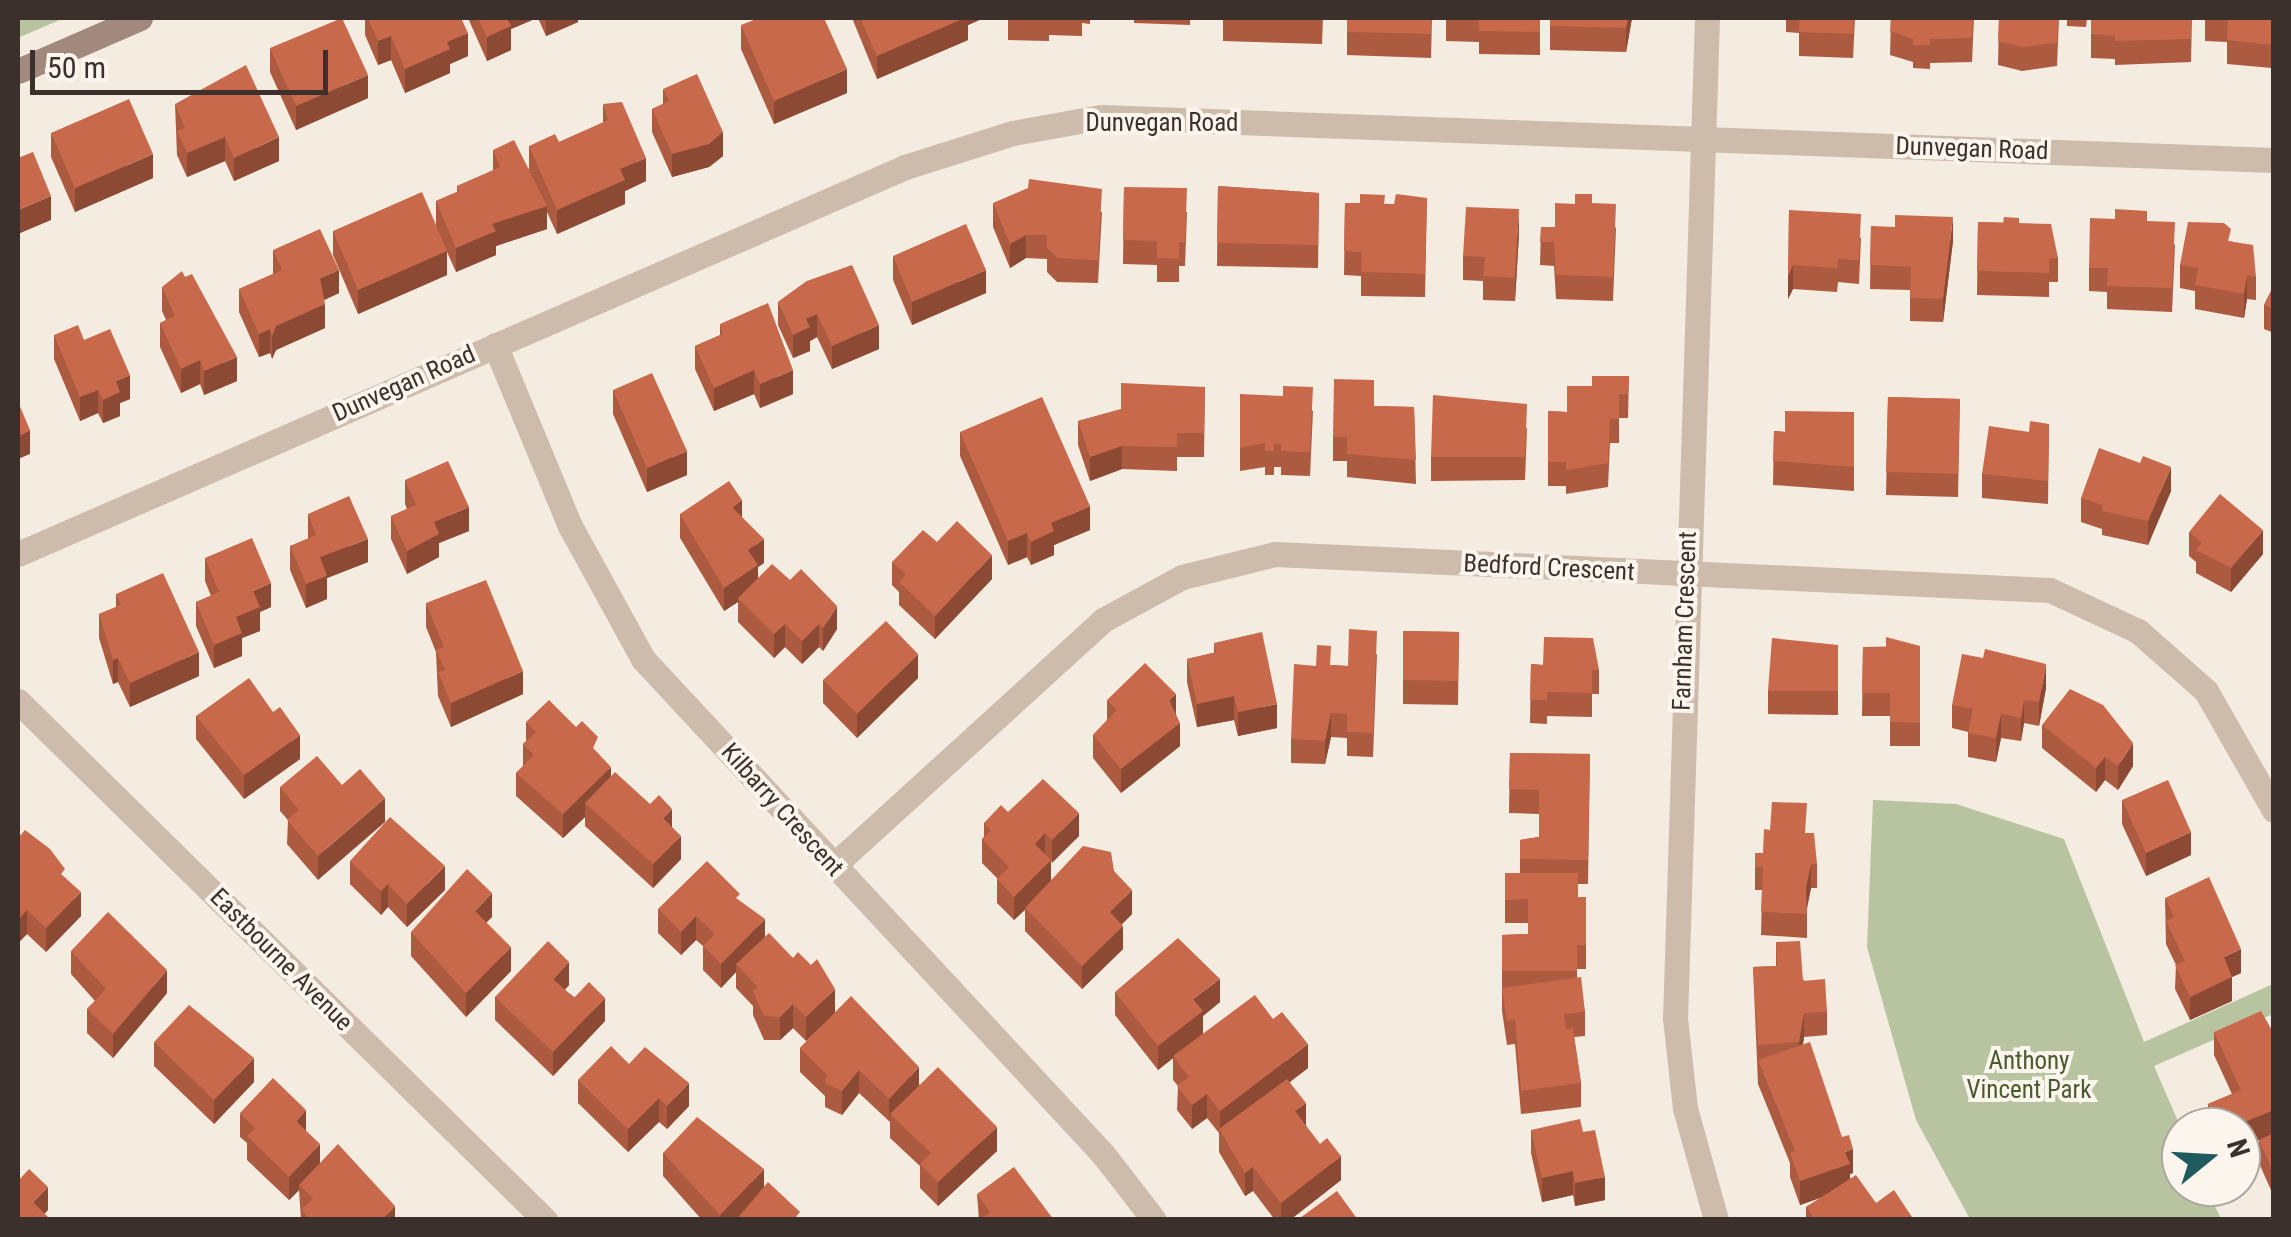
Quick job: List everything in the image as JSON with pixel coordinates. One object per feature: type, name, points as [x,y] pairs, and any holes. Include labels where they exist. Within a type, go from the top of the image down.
[{"type":"street","points":[[18,71],[140,18]]},
{"type":"street","name":"Farnham Crescent","points":[[1708,18],[1685,574],[1675,1018],[1685,1108],[1716,1220]]},
{"type":"street","name":"Dunvegan Road","points":[[18,554],[905,166],[1012,132],[1101,118],[2274,160]]},
{"type":"street","name":"Kilbarry Crescent","points":[[495,345],[570,526],[643,659],[1103,1154],[1154,1220]]},
{"type":"street","name":"Bedford Crescent","points":[[833,866],[1103,620],[1182,576],[1275,554],[2050,590],[2138,631],[2206,690],[2274,810]]},
{"type":"street","name":"Eastbourne Avenue","points":[[18,701],[544,1220]]},
{"type":"green space","points":[[18,18],[64,18],[18,38]]},
{"type":"green space","name":"Anthony Vincent Park","points":[[1873,800],[1956,804],[2064,839],[2144,1042],[2273,984],[2273,1014],[2154,1066],[2172,1107],[2161,1107],[2161,1207],[2215,1207],[2221,1219],[1970,1219],[1916,1120],[1867,947]]},
{"type":"building","points":[[342,18],[368,75],[296,106],[270,48]]},
{"type":"building","points":[[368,18],[461,18],[468,33],[447,42],[450,49],[405,69],[391,36],[378,41]]},
{"type":"building","points":[[478,18],[507,18],[511,26],[487,37]]},
{"type":"building","points":[[759,18],[824,18],[847,69],[774,101],[741,25]]},
{"type":"building","points":[[860,18],[965,18],[877,56]]},
{"type":"building","points":[[1223,18],[1323,18],[1322,20]]},
{"type":"building","points":[[1347,18],[1431,18],[1431,34],[1347,32]]},
{"type":"building","points":[[1479,18],[1540,18],[1540,32],[1479,31]]},
{"type":"building","points":[[1550,18],[1628,18],[1626,28],[1550,26]]},
{"type":"building","points":[[1800,18],[1854,18],[1853,34],[1799,32]]},
{"type":"building","points":[[1891,18],[1973,18],[1972,38],[1930,39],[1930,45],[1913,45],[1913,39],[1890,31]]},
{"type":"building","points":[[1999,18],[2058,18],[2057,43],[2022,47],[1998,41]]},
{"type":"building","points":[[2091,18],[2191,18],[2191,39],[2115,41],[2115,36],[2091,34]]},
{"type":"building","points":[[2228,18],[2274,18],[2272,45],[2227,40]]},
{"type":"building","points":[[246,65],[279,137],[234,158],[225,137],[187,153],[177,131],[185,128],[175,104]]},
{"type":"building","points":[[697,74],[723,132],[709,144],[672,154],[652,109],[669,101],[663,89]]},
{"type":"building","points":[[129,99],[153,154],[75,188],[51,133]]},
{"type":"building","points":[[622,102],[646,158],[620,169],[625,180],[557,210],[529,146],[555,134],[559,142],[608,120],[603,104]]},
{"type":"building","points":[[514,140],[547,206],[492,224],[496,231],[456,248],[436,201],[459,191],[457,186],[500,167],[493,150]]},
{"type":"building","points":[[33,152],[51,196],[18,210],[18,158]]},
{"type":"building","points":[[1029,179],[1102,189],[1098,260],[1057,258],[1047,248],[1047,235],[1026,235],[1010,244],[993,203],[1028,188]]},
{"type":"building","points":[[1218,186],[1319,193],[1318,245],[1217,243]]},
{"type":"building","points":[[1124,187],[1187,188],[1185,242],[1179,242],[1179,259],[1157,258],[1157,241],[1123,240]]},
{"type":"building","points":[[422,192],[447,251],[358,290],[333,231]]},
{"type":"building","points":[[1360,194],[1385,195],[1384,204],[1394,204],[1396,194],[1427,198],[1425,274],[1361,272],[1362,252],[1344,251],[1345,203],[1360,203]]},
{"type":"building","points":[[1575,194],[1592,194],[1592,203],[1616,204],[1613,277],[1556,275],[1554,242],[1540,242],[1541,227],[1555,227],[1555,203],[1575,204]]},
{"type":"building","points":[[1466,207],[1519,209],[1515,278],[1483,276],[1485,257],[1463,256]]},
{"type":"building","points":[[2115,209],[2147,211],[2147,221],[2175,222],[2172,288],[2107,286],[2108,268],[2089,268],[2090,218],[2115,219]]},
{"type":"building","points":[[1789,210],[1861,214],[1859,260],[1838,259],[1837,268],[1793,265],[1788,276]]},
{"type":"building","points":[[1895,215],[1953,217],[1943,299],[1910,298],[1911,267],[1870,265],[1871,226],[1895,227]]},
{"type":"building","points":[[2004,217],[2019,218],[2019,223],[2051,224],[2058,258],[2049,259],[2049,273],[1977,271],[1978,222],[2003,223]]},
{"type":"building","points":[[2188,222],[2224,223],[2231,229],[2228,241],[2253,245],[2256,277],[2247,275],[2244,294],[2195,285],[2198,268],[2180,265]]},
{"type":"building","points":[[966,224],[986,270],[912,302],[893,256]]},
{"type":"building","points":[[320,229],[339,270],[320,278],[325,304],[276,326],[272,336],[270,329],[259,334],[239,289],[282,270],[273,250]]},
{"type":"building","points":[[852,265],[879,325],[832,346],[817,314],[806,319],[810,327],[793,335],[778,302],[807,281]]},
{"type":"building","points":[[182,271],[185,277],[192,274],[237,357],[204,371],[200,360],[181,369],[160,323],[175,316],[162,287]]},
{"type":"building","points":[[2274,285],[2274,309],[2264,305]]},
{"type":"building","points":[[768,303],[793,370],[760,384],[754,370],[714,388],[695,346],[723,334],[720,324]]},
{"type":"building","points":[[78,325],[84,340],[110,329],[130,375],[116,381],[120,392],[103,400],[98,390],[80,397],[54,335]]},
{"type":"building","points":[[652,373],[687,451],[647,468],[613,390]]},
{"type":"building","points":[[1592,376],[1629,376],[1628,394],[1619,394],[1619,419],[1610,419],[1608,463],[1566,470],[1566,462],[1548,462],[1548,411],[1567,412],[1567,386],[1592,386]]},
{"type":"building","points":[[1334,379],[1374,380],[1374,406],[1414,407],[1416,460],[1347,454],[1347,437],[1333,437]]},
{"type":"building","points":[[1121,383],[1205,387],[1204,433],[1177,433],[1177,447],[1122,446],[1090,457],[1078,421],[1121,409]]},
{"type":"building","points":[[1283,386],[1313,387],[1310,452],[1281,451],[1281,444],[1274,444],[1274,451],[1265,451],[1265,443],[1240,448],[1240,394],[1283,396]]},
{"type":"building","points":[[1433,395],[1527,404],[1525,457],[1431,457]]},
{"type":"building","points":[[1042,397],[1090,506],[1051,523],[1054,531],[1031,542],[1027,533],[1008,541],[960,432]]},
{"type":"building","points":[[1888,397],[1960,399],[1958,474],[1886,472]]},
{"type":"building","points":[[18,402],[30,430],[18,436]]},
{"type":"building","points":[[1785,411],[1854,412],[1854,467],[1773,461],[1774,431],[1785,432]]},
{"type":"building","points":[[2030,421],[2049,424],[2048,481],[1982,474],[1989,426],[2029,432]]},
{"type":"building","points":[[2099,448],[2140,463],[2143,456],[2171,467],[2148,521],[2102,511],[2103,505],[2081,498]]},
{"type":"building","points":[[448,461],[469,507],[434,522],[439,534],[407,551],[391,516],[416,505],[405,480]]},
{"type":"building","points":[[729,481],[742,500],[732,507],[764,539],[748,550],[758,565],[724,588],[680,514]]},
{"type":"building","points":[[2220,494],[2263,530],[2231,568],[2196,550],[2202,543],[2189,532]]},
{"type":"building","points":[[349,496],[368,539],[320,557],[327,576],[306,584],[290,546],[316,535],[308,514]]},
{"type":"building","points":[[957,521],[992,555],[935,616],[899,582],[906,574],[892,562],[923,530],[937,542]]},
{"type":"building","points":[[252,538],[271,583],[253,591],[260,607],[236,617],[242,633],[214,645],[196,602],[219,592],[205,558]]},
{"type":"building","points":[[772,564],[790,580],[801,569],[837,606],[823,628],[819,624],[802,641],[785,624],[774,634],[738,598]]},
{"type":"building","points":[[163,573],[199,652],[130,683],[118,658],[113,660],[99,614],[121,605],[116,594]]},
{"type":"building","points":[[486,580],[523,671],[451,703],[438,672],[445,670],[436,650],[444,647],[426,603]]},
{"type":"building","points":[[886,621],[918,654],[857,714],[823,680]]},
{"type":"building","points":[[1349,629],[1377,631],[1373,733],[1347,732],[1347,714],[1331,713],[1325,741],[1291,739],[1294,664],[1316,666],[1317,645],[1331,646],[1330,665],[1348,666]]},
{"type":"building","points":[[1403,631],[1459,632],[1458,681],[1403,680]]},
{"type":"building","points":[[1262,632],[1277,704],[1238,712],[1234,696],[1197,704],[1187,659],[1216,652],[1214,643]]},
{"type":"building","points":[[1544,637],[1593,638],[1599,670],[1592,670],[1592,693],[1547,692],[1547,700],[1530,700],[1531,664],[1543,665]]},
{"type":"building","points":[[1886,637],[1920,646],[1920,723],[1890,722],[1890,693],[1862,693],[1863,647],[1886,647]]},
{"type":"building","points":[[1772,638],[1838,645],[1838,691],[1768,691]]},
{"type":"building","points":[[1985,649],[2046,664],[2039,702],[2024,700],[2021,718],[2001,714],[1996,738],[1968,733],[1973,709],[1952,705],[1962,654],[1983,658]]},
{"type":"building","points":[[1145,663],[1176,694],[1169,700],[1180,723],[1121,769],[1093,735],[1117,710],[1107,700]]},
{"type":"building","points":[[249,678],[273,712],[280,707],[300,735],[244,775],[196,716]]},
{"type":"building","points":[[2070,689],[2103,705],[2133,743],[2118,766],[2105,757],[2096,768],[2042,725]]},
{"type":"building","points":[[549,700],[576,727],[582,721],[598,737],[593,748],[611,767],[563,814],[516,773],[534,755],[523,744],[536,732],[526,722]]},
{"type":"building","points":[[1510,753],[1590,754],[1588,860],[1520,859],[1520,840],[1539,837],[1539,790],[1509,789]]},
{"type":"building","points":[[317,756],[342,785],[360,769],[385,798],[318,856],[287,820],[299,810],[280,787]]},
{"type":"building","points":[[615,772],[650,804],[659,795],[672,809],[663,818],[681,836],[653,864],[585,803]]},
{"type":"building","points":[[1043,779],[1079,813],[1052,840],[1045,833],[1035,844],[1051,860],[1014,897],[997,879],[1009,867],[982,839],[991,830],[984,823],[1001,805],[1008,812]]},
{"type":"building","points":[[2168,780],[2191,832],[2146,853],[2122,800]]},
{"type":"building","points":[[1772,802],[1807,803],[1805,833],[1814,833],[1817,864],[1811,864],[1806,887],[1807,914],[1761,912],[1763,867],[1755,867],[1755,853],[1763,853],[1764,829],[1770,830]]},
{"type":"building","points":[[390,817],[445,866],[407,904],[388,884],[381,891],[350,861]]},
{"type":"building","points":[[25,830],[50,849],[65,869],[61,874],[81,892],[46,928],[27,910],[18,920],[18,838]]},
{"type":"building","points":[[1083,846],[1111,852],[1114,871],[1132,890],[1110,912],[1123,926],[1082,966],[1025,908]]},
{"type":"building","points":[[707,861],[740,894],[736,898],[765,919],[721,964],[703,946],[715,934],[696,916],[681,932],[658,909]]},
{"type":"building","points":[[467,869],[492,893],[475,911],[511,947],[466,993],[411,932]]},
{"type":"building","points":[[1505,873],[1578,873],[1578,897],[1586,897],[1586,945],[1577,945],[1577,971],[1502,971],[1502,935],[1528,934],[1528,899],[1505,900]]},
{"type":"building","points":[[2209,877],[2241,949],[2224,957],[2232,977],[2190,997],[2175,965],[2185,961],[2166,921],[2174,917],[2165,898]]},
{"type":"building","points":[[108,912],[167,970],[113,1034],[87,1009],[106,989],[71,951]]},
{"type":"building","points":[[769,933],[793,958],[798,952],[811,965],[817,959],[835,989],[806,1017],[793,1004],[780,1017],[764,1016],[753,991],[758,987],[736,964]]},
{"type":"building","points":[[1178,938],[1220,979],[1193,999],[1203,1011],[1158,1046],[1115,992]]},
{"type":"building","points":[[548,941],[569,962],[553,979],[574,998],[589,982],[605,998],[553,1052],[495,997]]},
{"type":"building","points":[[1800,941],[1803,981],[1825,979],[1827,1012],[1804,1013],[1799,1042],[1758,1045],[1753,967],[1777,966],[1776,942]]},
{"type":"building","points":[[1581,977],[1585,1012],[1564,1014],[1566,1029],[1573,1028],[1581,1083],[1521,1091],[1515,1020],[1507,1021],[1502,988]]},
{"type":"building","points":[[1255,995],[1273,1019],[1282,1012],[1308,1044],[1220,1111],[1207,1094],[1192,1105],[1177,1086],[1189,1077],[1173,1056]]},
{"type":"building","points":[[851,996],[919,1067],[889,1099],[859,1070],[842,1091],[825,1083],[827,1075],[800,1048]]},
{"type":"building","points":[[189,1005],[254,1058],[214,1100],[154,1042]]},
{"type":"building","points":[[2261,1011],[2274,1034],[2274,1110],[2261,1115],[2261,1107],[2209,1107],[2208,1104],[2241,1090],[2214,1032]]},
{"type":"building","points":[[1810,1042],[1842,1137],[1849,1135],[1853,1149],[1845,1152],[1850,1164],[1800,1181],[1790,1153],[1795,1151],[1758,1060]]},
{"type":"building","points":[[611,1046],[629,1064],[645,1047],[689,1083],[667,1106],[659,1098],[628,1129],[578,1080]]},
{"type":"building","points":[[938,1067],[997,1127],[938,1182],[920,1164],[931,1153],[890,1114]]},
{"type":"building","points":[[273,1078],[306,1110],[296,1121],[320,1144],[289,1177],[247,1136],[255,1128],[240,1113]]},
{"type":"building","points":[[1287,1079],[1306,1103],[1295,1111],[1320,1144],[1327,1138],[1341,1156],[1281,1203],[1253,1167],[1245,1173],[1219,1129]]},
{"type":"building","points":[[697,1117],[764,1169],[720,1215],[663,1153]]},
{"type":"building","points":[[1580,1119],[1583,1132],[1595,1130],[1605,1177],[1575,1183],[1573,1171],[1542,1178],[1531,1130]]},
{"type":"building","points":[[2274,1133],[2274,1174],[2261,1145],[2261,1139]]},
{"type":"building","points":[[338,1144],[395,1206],[382,1220],[311,1220],[301,1210],[313,1198],[299,1185]]},
{"type":"building","points":[[1014,1167],[1054,1220],[979,1220],[990,1212],[977,1194]]},
{"type":"building","points":[[29,1169],[48,1187],[33,1202],[51,1220],[18,1220],[18,1181]]},
{"type":"building","points":[[1856,1175],[1876,1203],[1894,1190],[1914,1220],[1815,1220],[1806,1207]]},
{"type":"building","points":[[768,1182],[800,1212],[793,1220],[736,1220]]},
{"type":"building","points":[[1337,1191],[1358,1220],[1301,1220],[1300,1218]]}]
